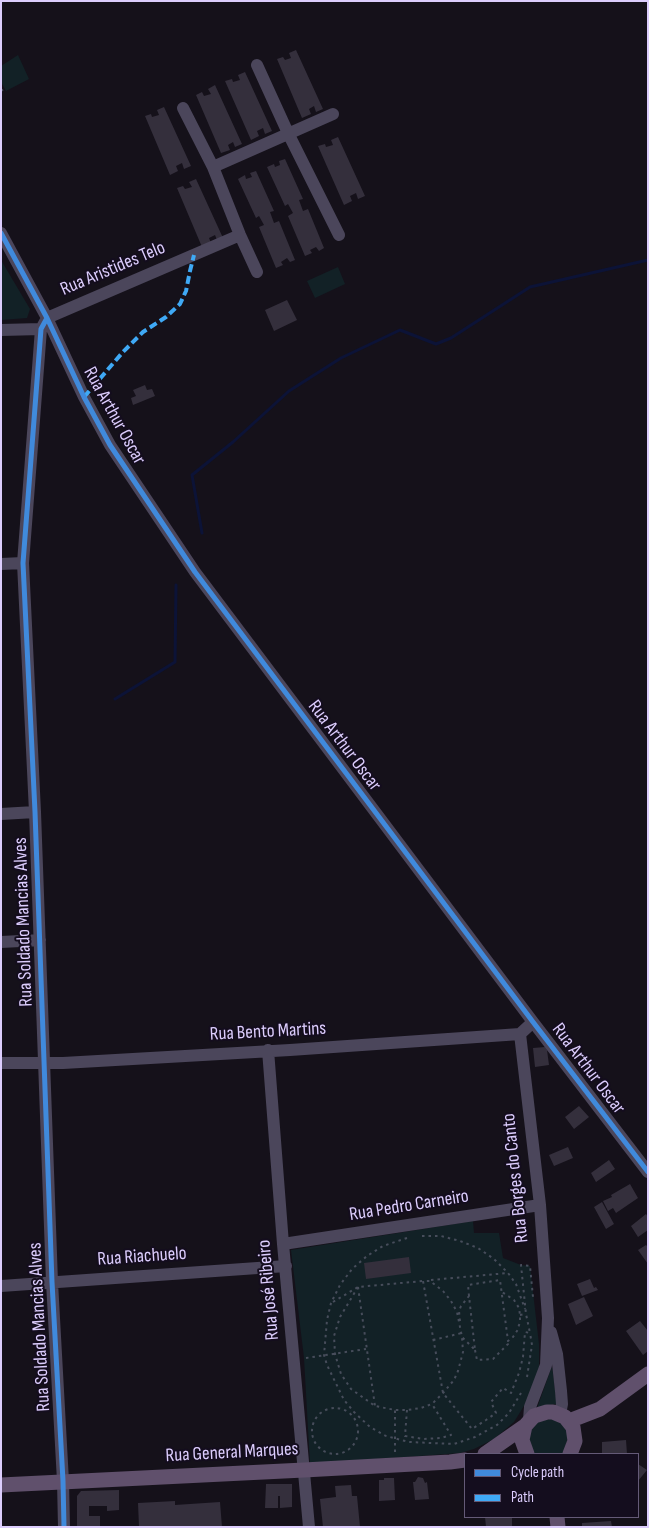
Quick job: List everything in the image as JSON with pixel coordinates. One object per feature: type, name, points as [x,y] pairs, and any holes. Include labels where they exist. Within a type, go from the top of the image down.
[{"type":"main road","points":[[564,1418],[600,1409],[648,1374]]},
{"type":"main road","points":[[486,1453],[540,1413],[547,1412],[564,1418],[573,1427],[575,1441],[570,1453]]},
{"type":"main road","points":[[526,1453],[522,1440],[527,1423]]},
{"type":"main road","name":"Rua General Marques","points":[[1,1485],[464,1460]]},
{"type":"street","points":[[257,65],[288,133],[339,234]]},
{"type":"street","points":[[182,108],[213,167],[257,272]]},
{"type":"street","points":[[213,167],[333,114]]},
{"type":"street","name":"Rua Arthur Oscar","points":[[1,233],[44,324],[110,444],[195,572],[648,1172]]},
{"type":"street","name":"Rua Aristides Telo","points":[[44,324],[240,235]]},
{"type":"street","points":[[1,330],[44,324]]},
{"type":"street","name":"Rua Soldado Mancias Alves","points":[[44,324],[23,563],[35,812],[52,1282],[64,1527]]},
{"type":"street","points":[[1,564],[23,563]]},
{"type":"street","points":[[1,814],[35,812]]},
{"type":"street","points":[[1,942],[40,940]]},
{"type":"street","points":[[520,1034],[533,1022]]},
{"type":"street","name":"Rua Bento Martins","points":[[1,1063],[63,1063],[520,1034]]},
{"type":"street","name":"Rua Borges do Canto","points":[[520,1034],[540,1205],[548,1318],[546,1365],[530,1408],[527,1423]]},
{"type":"street","name":"Rua José Ribeiro","points":[[268,1050],[309,1527]]},
{"type":"street","name":"Rua Pedro Carneiro","points":[[284,1244],[540,1205]]},
{"type":"street","name":"Rua Riachuelo","points":[[1,1286],[286,1266]]},
{"type":"street","name":"Rua Borges do Canto","points":[[548,1318],[556,1354],[564,1418]]},
{"type":"path","points":[[1,91],[5,88]]},
{"type":"path","points":[[421,1236],[441,1236],[478,1248],[494,1259],[516,1284],[526,1314],[532,1344],[525,1385]]},
{"type":"path","points":[[411,1238],[402,1239],[383,1246],[366,1256],[340,1285],[332,1303],[327,1320],[324,1355],[344,1400],[370,1426],[386,1436],[409,1442],[454,1444],[475,1437],[497,1425],[522,1393]]},
{"type":"path","points":[[526,1314],[521,1265],[530,1266],[534,1303]]},
{"type":"path","points":[[332,1303],[358,1287],[508,1273]]},
{"type":"path","points":[[500,1280],[502,1292],[508,1344],[493,1358],[477,1360],[468,1285],[500,1280]]},
{"type":"path","points":[[358,1287],[340,1316],[334,1336],[335,1354],[341,1374],[351,1389],[375,1406],[407,1410],[432,1404],[443,1393],[454,1380],[463,1352],[462,1333],[457,1312],[447,1295],[434,1283],[424,1281]]},
{"type":"path","points":[[424,1281],[432,1340],[443,1393],[472,1429],[496,1413],[491,1402],[503,1388],[511,1393],[514,1388],[523,1357],[525,1332],[530,1332]]},
{"type":"path","points":[[358,1287],[375,1406]]},
{"type":"path","points":[[502,1292],[514,1300],[520,1315],[517,1332],[508,1341]]},
{"type":"path","points":[[460,1327],[459,1311],[469,1296]]},
{"type":"path","points":[[520,1315],[526,1314]]},
{"type":"path","points":[[432,1340],[462,1333]]},
{"type":"path","points":[[462,1337],[475,1350]]},
{"type":"path","points":[[295,1359],[366,1349]]},
{"type":"path","points":[[407,1410],[405,1436],[441,1438],[451,1435],[432,1404]]},
{"type":"path","points":[[354,1412],[358,1431],[357,1439],[353,1446],[340,1453],[333,1454],[326,1452],[315,1442],[313,1427],[320,1414],[333,1408],[341,1409],[354,1417]]},
{"type":"path","points":[[395,1410],[395,1453]]},
{"type":"path","points":[[329,1456],[348,1455]]},
{"type":"shaded area","points":[[18,55],[29,79],[6,91],[1,82],[1,66]]},
{"type":"shaded area","points":[[1,260],[30,309],[27,318],[1,320]]},
{"type":"shaded area","points":[[338,267],[345,284],[315,298],[307,281]]},
{"type":"shaded area","points":[[473,1221],[474,1233],[499,1233],[503,1258],[521,1265],[530,1266],[539,1344],[539,1368],[527,1401],[514,1422],[494,1439],[474,1449],[460,1453],[310,1464],[304,1358],[291,1250]]},
{"type":"shaded area","points":[[552,1366],[557,1404],[537,1408]]},
{"type":"shaded area","points":[[551,1419],[563,1424],[569,1435],[563,1453],[534,1453],[529,1445],[530,1431],[539,1421]]},
{"type":"building","points":[[296,50],[323,109],[316,112],[314,106],[309,109],[311,114],[302,118],[277,59],[283,57],[285,60],[291,58],[289,53]]},
{"type":"building","points":[[245,72],[272,131],[265,134],[263,128],[257,131],[259,136],[251,140],[225,81],[232,79],[233,82],[240,80],[238,75]]},
{"type":"building","points":[[215,85],[242,144],[235,147],[233,142],[228,145],[230,150],[221,153],[196,95],[202,92],[204,96],[211,94],[208,89]]},
{"type":"building","points":[[164,107],[191,166],[184,169],[182,163],[176,166],[178,171],[170,175],[145,116],[151,114],[152,117],[159,115],[157,110]]},
{"type":"building","points":[[338,137],[365,196],[358,199],[356,193],[350,196],[352,201],[344,205],[318,146],[325,144],[326,147],[333,145],[331,140]]},
{"type":"building","points":[[285,159],[303,199],[299,200],[303,211],[308,209],[324,248],[319,251],[316,247],[310,250],[312,253],[305,256],[288,216],[293,213],[288,204],[285,206],[267,167],[274,164],[275,167],[280,165],[279,161]]},
{"type":"building","points":[[256,171],[274,211],[270,212],[274,223],[279,221],[295,260],[290,262],[287,258],[281,262],[283,265],[276,268],[259,227],[264,225],[259,216],[256,218],[238,179],[245,175],[246,179],[252,177],[250,173]]},
{"type":"building","points":[[196,179],[223,238],[217,240],[215,235],[209,238],[211,243],[202,247],[177,188],[183,186],[185,189],[192,187],[189,182]]},
{"type":"building","points":[[287,300],[297,320],[274,331],[265,310]]},
{"type":"building","points":[[145,385],[147,390],[152,389],[155,396],[133,405],[131,398],[136,396],[133,390]]},
{"type":"building","points":[[545,1047],[549,1065],[535,1067],[533,1048]]},
{"type":"building","points":[[579,1106],[589,1117],[574,1129],[565,1117]]},
{"type":"building","points":[[568,1147],[573,1158],[554,1166],[549,1155]]},
{"type":"building","points":[[609,1160],[615,1169],[596,1182],[591,1173]]},
{"type":"building","points":[[630,1184],[638,1198],[616,1213],[613,1208],[608,1211],[603,1201]]},
{"type":"building","points":[[602,1202],[614,1224],[606,1229],[594,1207]]},
{"type":"building","points":[[646,1214],[648,1217],[648,1230],[638,1237],[631,1226]]},
{"type":"building","points":[[646,1245],[648,1247],[648,1264],[638,1250]]},
{"type":"building","points":[[409,1257],[411,1273],[366,1279],[364,1263]]},
{"type":"building","points":[[590,1279],[594,1288],[596,1287],[598,1290],[582,1296],[577,1284]]},
{"type":"building","points":[[584,1297],[593,1316],[576,1325],[568,1304]]},
{"type":"building","points":[[640,1321],[648,1331],[648,1351],[643,1355],[626,1331]]},
{"type":"building","points":[[626,1440],[627,1453],[602,1453],[602,1442]]},
{"type":"building","points":[[639,1465],[647,1470],[639,1480]]},
{"type":"building","points":[[418,1477],[423,1478],[425,1483],[427,1482],[429,1499],[415,1500],[413,1482]]},
{"type":"building","points":[[384,1478],[394,1478],[395,1500],[379,1501],[379,1480],[384,1480]]},
{"type":"building","points":[[266,1484],[292,1484],[292,1507],[280,1508],[280,1496],[278,1496],[278,1508],[265,1508]]},
{"type":"building","points":[[351,1485],[352,1496],[357,1496],[360,1527],[323,1527],[320,1499],[336,1497],[335,1486]]},
{"type":"building","points":[[119,1490],[119,1510],[107,1511],[107,1506],[89,1506],[89,1516],[100,1516],[100,1527],[77,1527],[77,1496],[81,1491]]},
{"type":"building","points":[[175,1501],[175,1505],[220,1502],[222,1527],[139,1527],[138,1503]]},
{"type":"building","points":[[485,1518],[512,1518],[512,1527],[486,1527]]},
{"type":"building","points":[[611,1521],[612,1527],[582,1527],[582,1523]]},
{"type":"waterway","points":[[202,533],[192,475],[233,442],[289,391],[341,358],[400,330],[436,344],[451,338],[530,287],[648,260]]},
{"type":"waterway","points":[[115,699],[175,662],[176,585]]},
{"type":"marked path","points":[[84,397],[143,332],[166,317],[180,304],[186,291],[194,255]]},
{"type":"cycle path","points":[[1,233],[47,318],[84,397],[110,445],[195,572],[648,1172]]},
{"type":"cycle path","points":[[47,318],[41,329],[23,563],[35,812],[52,1282],[64,1527]]}]
